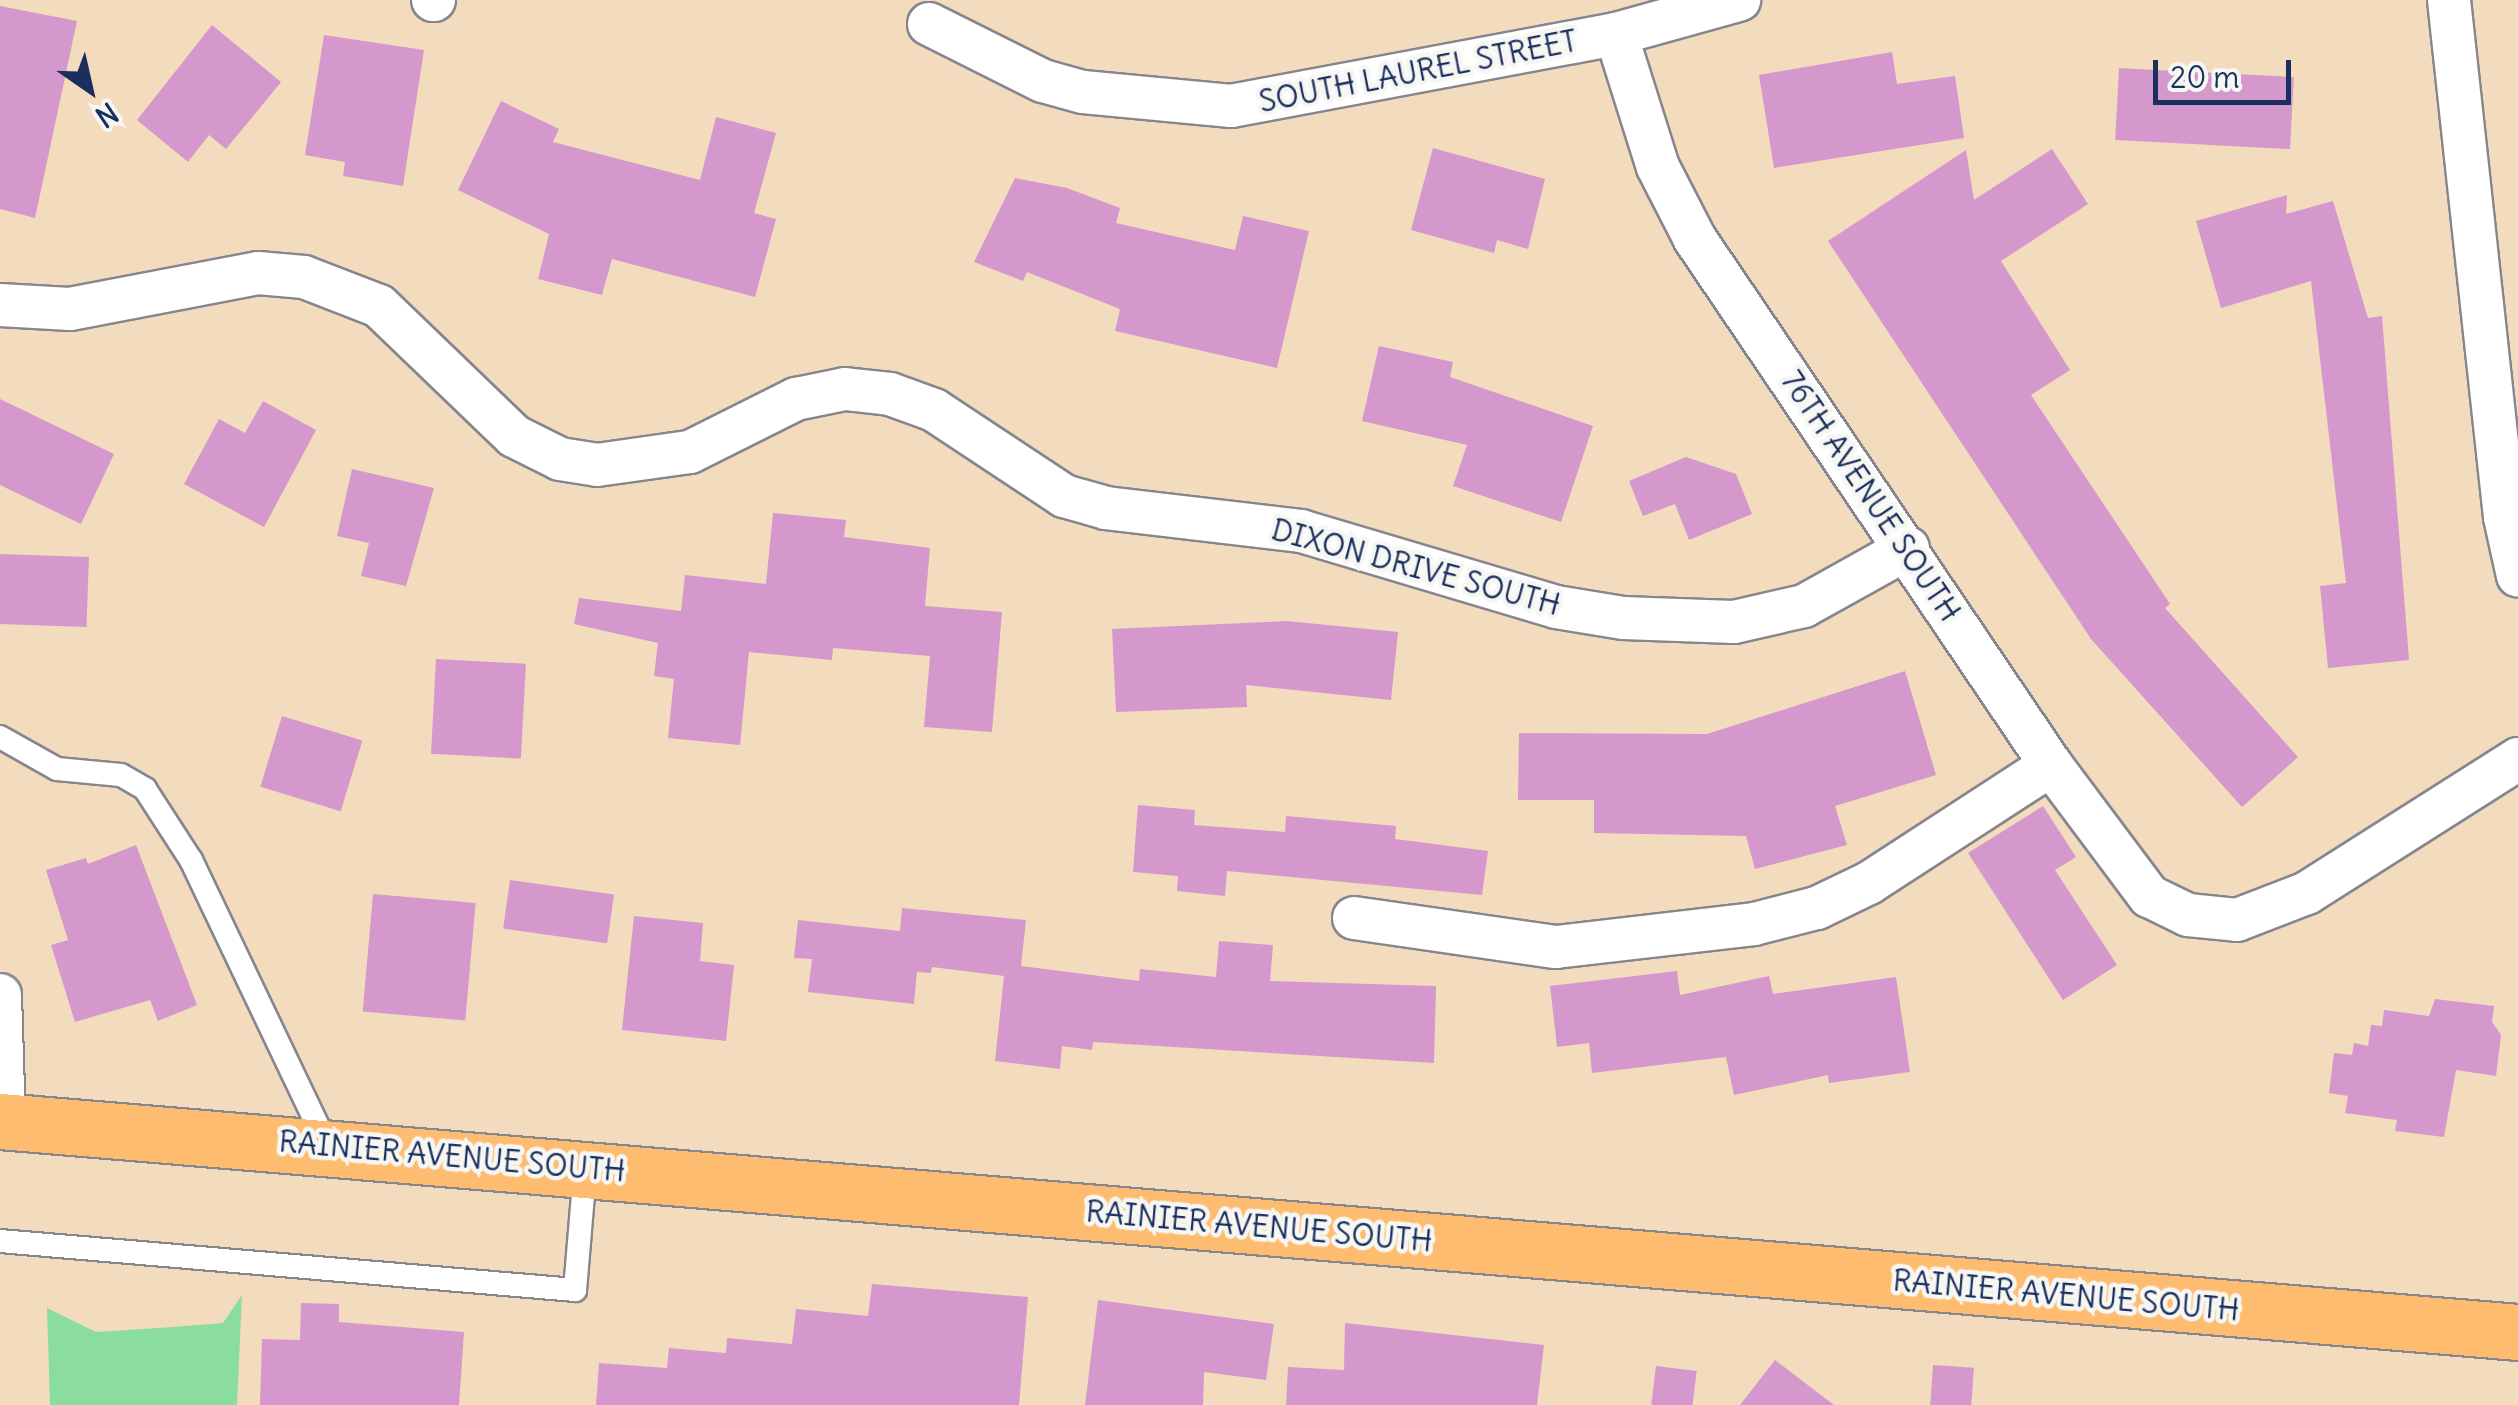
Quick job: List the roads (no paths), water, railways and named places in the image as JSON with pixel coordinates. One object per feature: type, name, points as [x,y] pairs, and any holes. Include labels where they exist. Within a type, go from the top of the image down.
[{"type":"main road","name":"RAINIER AVENUE SOUTH","points":[[2,1122],[327,1145],[2518,1332]]},
{"type":"street","name":"SOUTH LAUREL STREET","points":[[929,24],[1069,88],[1231,106],[1616,34],[1738,0]]},
{"type":"street","points":[[2449,0],[2505,517],[2518,576]]},
{"type":"street","name":"76TH AVENUE SOUTH","points":[[1616,34],[1658,167],[1695,239],[1908,548],[2051,766],[2122,868],[2149,896],[2188,916],[2237,920],[2308,894],[2518,759]]},
{"type":"street","name":"DIXON DRIVE SOUTH","points":[[0,305],[70,309],[258,273],[304,277],[379,306],[514,436],[560,460],[597,465],[690,452],[796,399],[844,389],[890,394],[934,410],[1064,496],[1106,508],[1301,531],[1556,607],[1623,618],[1734,622],[1804,606],[1908,548]]},
{"type":"street","points":[[1354,918],[1556,947],[1754,924],[1817,908],[1869,883],[2051,766]]},
{"type":"street","points":[[0,994],[2,1122]]},
{"type":"lane","points":[[0,738],[57,769],[121,776],[145,790],[191,860],[327,1145]]},
{"type":"lane","points":[[0,1241],[575,1290],[585,1167]]}]
